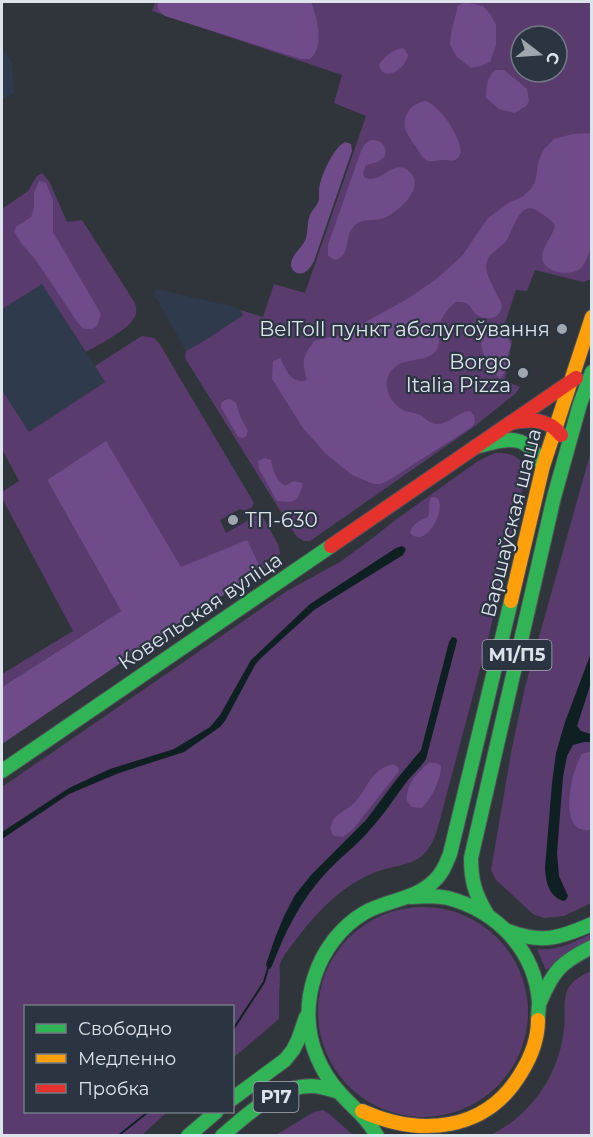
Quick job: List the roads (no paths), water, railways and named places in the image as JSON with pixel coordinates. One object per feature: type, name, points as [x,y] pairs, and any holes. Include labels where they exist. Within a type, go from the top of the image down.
[{"type":"main road","name":"Варшаўская шаша","points":[[377,1136],[372,1126],[356,1107],[339,1092],[326,1074],[316,1054],[310,1032],[308,1010],[311,987],[328,946],[344,928],[362,914],[384,903],[406,897],[428,887],[445,868],[543,465],[591,317]]},
{"type":"main road","name":"Варшаўская шаша","points":[[487,914],[475,895],[470,877],[471,858],[549,520],[591,370]]},
{"type":"main road","name":"Ковельская вуліца","points":[[2,771],[569,382],[591,370]]},
{"type":"main road","points":[[510,423],[524,420],[536,421],[555,427],[560,431],[566,454]]},
{"type":"main road","points":[[476,447],[507,440],[519,440],[534,448],[543,465]]},
{"type":"main road","name":"Варшаўская шаша","points":[[356,1107],[375,1118],[397,1126],[419,1129],[441,1128],[466,1121],[488,1110],[507,1094],[523,1074],[534,1052],[539,1027],[540,1002],[537,982],[530,964],[508,931],[487,914],[448,898],[406,897]]},
{"type":"main road","points":[[508,931],[518,936],[545,940],[568,934],[591,924]]},
{"type":"main road","points":[[540,1002],[556,969],[565,961],[591,947]]},
{"type":"main road","name":"Р17","points":[[234,1098],[292,1053],[303,1029],[308,1010]]},
{"type":"main road","name":"Р17","points":[[222,1136],[258,1107],[286,1091],[310,1085],[339,1092]]},
{"type":"main road","points":[[188,1136],[215,1113]]},
{"type":"main road","name":"Варшаўская шаша","points":[[427,1136],[441,1128]]},
{"type":"waterway","points":[[234,1028],[264,982],[268,968]]},
{"type":"waterway","points":[[118,1136],[147,1113]]},
{"type":"place","name":"BelToll пункт абслугоўвання","points":[[562,329]]},
{"type":"place","name":"Borgo Italia Pizza","points":[[523,373]]},
{"type":"place","name":"ТП-630","points":[[233,520]]}]
